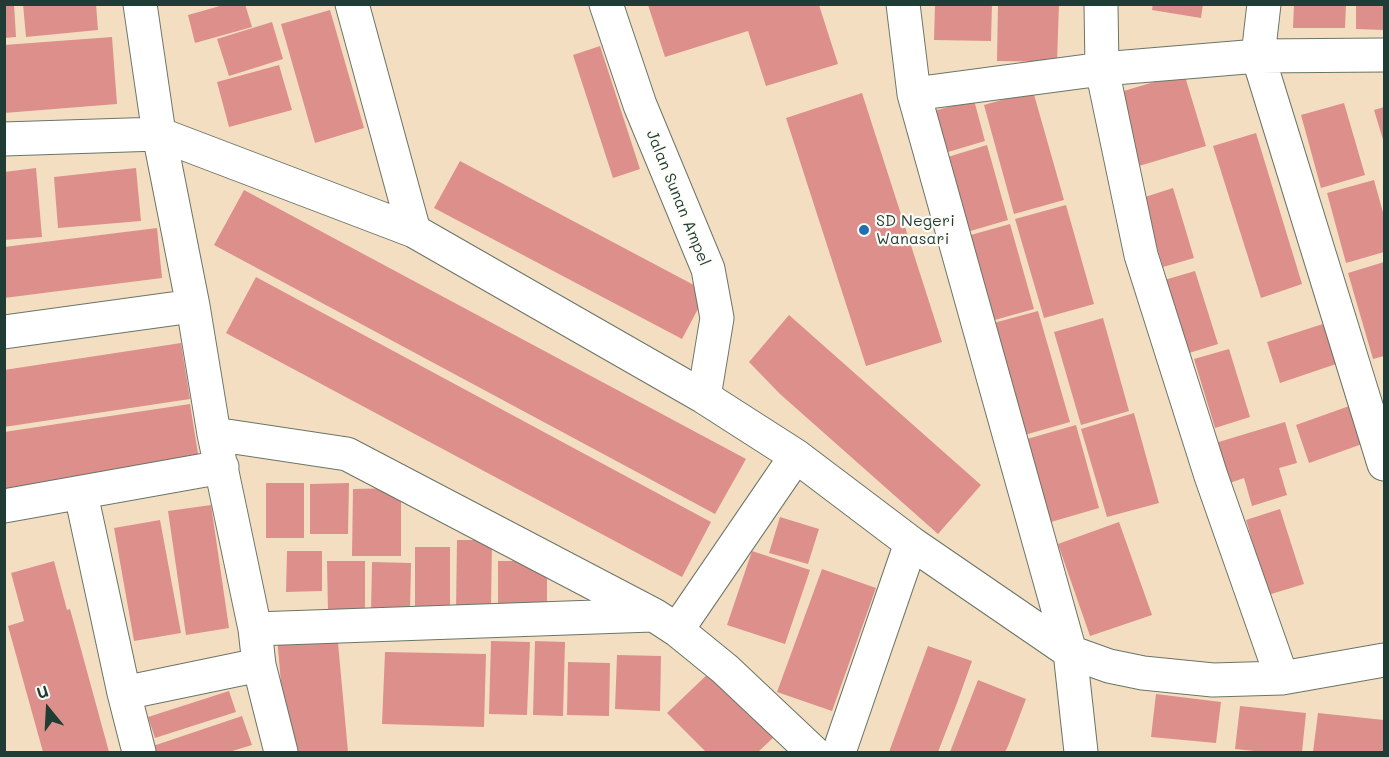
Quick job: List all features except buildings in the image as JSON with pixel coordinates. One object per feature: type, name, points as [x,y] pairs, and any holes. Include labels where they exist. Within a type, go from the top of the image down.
[{"type":"street","points":[[352,4],[414,231]]},
{"type":"street","name":"Jalan Sunan Ampel","points":[[606,4],[640,105],[708,269],[717,318],[704,397]]},
{"type":"street","points":[[903,4],[914,94],[1070,652],[1080,752]]},
{"type":"street","points":[[1101,4],[1102,69],[1141,255],[1211,476],[1282,678]]},
{"type":"street","points":[[1264,4],[1258,56],[1384,464]]},
{"type":"street","points":[[146,5],[159,134],[193,306],[214,434],[255,629],[259,665],[281,753]]},
{"type":"street","points":[[914,94],[1102,69],[1258,56],[1384,55]]},
{"type":"street","points":[[4,139],[159,134],[414,231],[704,397],[796,456],[911,543],[1070,652],[1109,666],[1143,673],[1213,680],[1282,678],[1384,660]]},
{"type":"street","points":[[4,332],[193,306]]},
{"type":"street","points":[[214,434],[347,454],[665,623],[725,669],[813,753]]},
{"type":"street","points":[[665,623],[796,456]]},
{"type":"street","points":[[4,506],[81,494],[222,466]]},
{"type":"street","points":[[81,494],[124,693],[140,753]]},
{"type":"street","points":[[839,753],[911,543]]},
{"type":"street","points":[[255,629],[665,623]]},
{"type":"street","points":[[124,693],[259,665]]},
{"type":"place","name":"SD Negeri Wanasari","points":[[864,230]]}]
